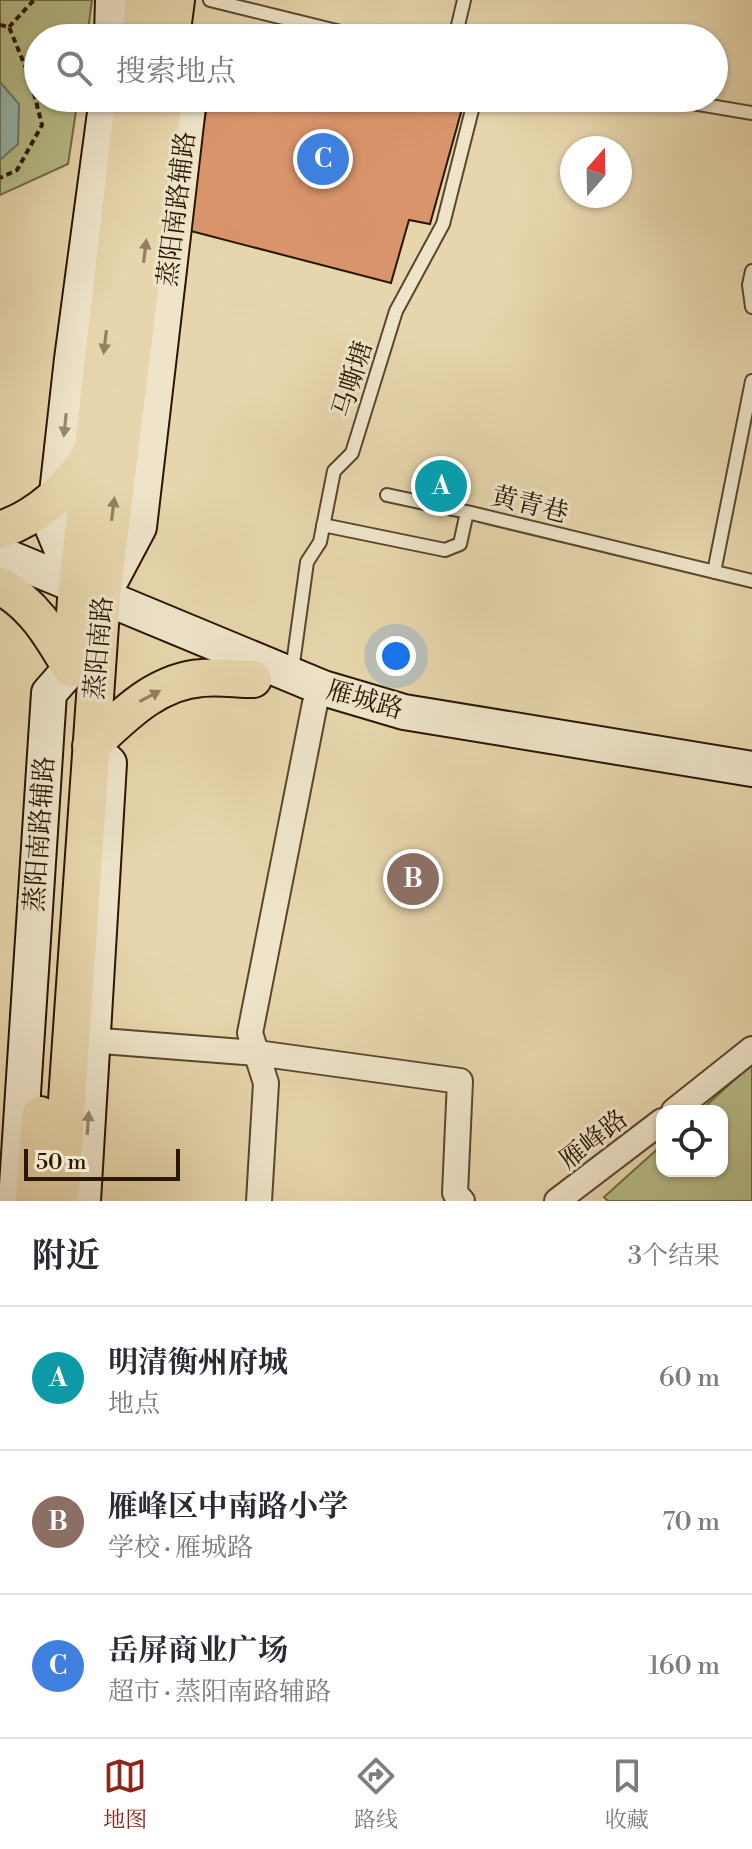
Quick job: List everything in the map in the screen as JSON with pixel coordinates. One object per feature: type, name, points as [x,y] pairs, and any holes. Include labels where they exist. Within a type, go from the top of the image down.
[{"type":"main road","points":[[112,24],[113,0]]},
{"type":"main road","points":[[141,24],[144,0]]},
{"type":"main road","points":[[174,24],[178,0]]},
{"type":"main road","points":[[178,0],[187,24]]},
{"type":"main road","points":[[89,601],[53,529],[105,112]]},
{"type":"main road","name":"蒸阳南路","points":[[60,1201],[81,1039],[91,746],[89,601],[93,451],[131,112]]},
{"type":"main road","name":"蒸阳南路","points":[[34,1201],[71,668],[89,601],[162,112]]},
{"type":"main road","name":"蒸阳南路辅路","points":[[89,601],[139,527],[187,112]]},
{"type":"main road","points":[[0,530],[56,496],[81,471],[93,451]]},
{"type":"main road","name":"雁城路","points":[[0,554],[163,645],[315,703],[400,728],[752,787]]},
{"type":"main road","name":"雁城路","points":[[0,573],[89,601],[323,688],[404,712],[752,769]]},
{"type":"main road","points":[[0,586],[15,593],[45,623],[71,668]]},
{"type":"main road","name":"蒸阳南路辅路","points":[[16,1201],[49,693],[71,668]]},
{"type":"main road","points":[[91,746],[137,703],[169,686],[201,678],[253,679]]},
{"type":"main road","points":[[81,1039],[83,1201]]},
{"type":"street","points":[[259,1201],[266,1083],[250,1033],[315,703]]},
{"type":"street","points":[[81,1039],[257,1053],[460,1081],[455,1193],[462,1201]]},
{"type":"street","points":[[682,1105],[752,1049]]},
{"type":"street","name":"雁峰路","points":[[557,1201],[656,1126]]},
{"type":"lane","points":[[210,0],[308,24]]},
{"type":"lane","points":[[458,24],[464,0]]},
{"type":"lane","points":[[728,109],[752,113]]},
{"type":"lane","name":"马嘶塘","points":[[291,675],[307,562],[320,542],[334,471],[352,453],[396,311],[443,224],[471,112]]},
{"type":"lane","points":[[752,271],[749,285],[752,307]]},
{"type":"lane","points":[[714,572],[751,387]]},
{"type":"lane","points":[[387,495],[467,512]]},
{"type":"lane","name":"黄青巷","points":[[323,525],[445,550],[460,544],[467,512],[752,581]]},
{"type":"path","points":[[9,27],[34,0]]},
{"type":"path","points":[[0,25],[9,27]]},
{"type":"path","points":[[9,27],[24,63]]},
{"type":"path","points":[[0,178],[17,170],[42,125],[39,112]]},
{"type":"green space","points":[[0,0],[92,0],[89,24],[24,24],[24,112],[76,112],[68,164],[0,195]]},
{"type":"green space","points":[[752,1064],[752,1201],[608,1201],[604,1197],[656,1150],[656,1177],[728,1177],[728,1105],[707,1105]]},
{"type":"water","points":[[0,82],[19,104],[18,144],[0,160]]},
{"type":"building","points":[[206,112],[461,112],[430,224],[409,220],[391,283],[187,230]]},
{"type":"place","name":"岳屏商业广场","points":[[323,159]]},
{"type":"place","name":"明清衡州府城","points":[[441,486]]},
{"type":"place","name":"雁峰区中南路小学","points":[[413,879]]}]
